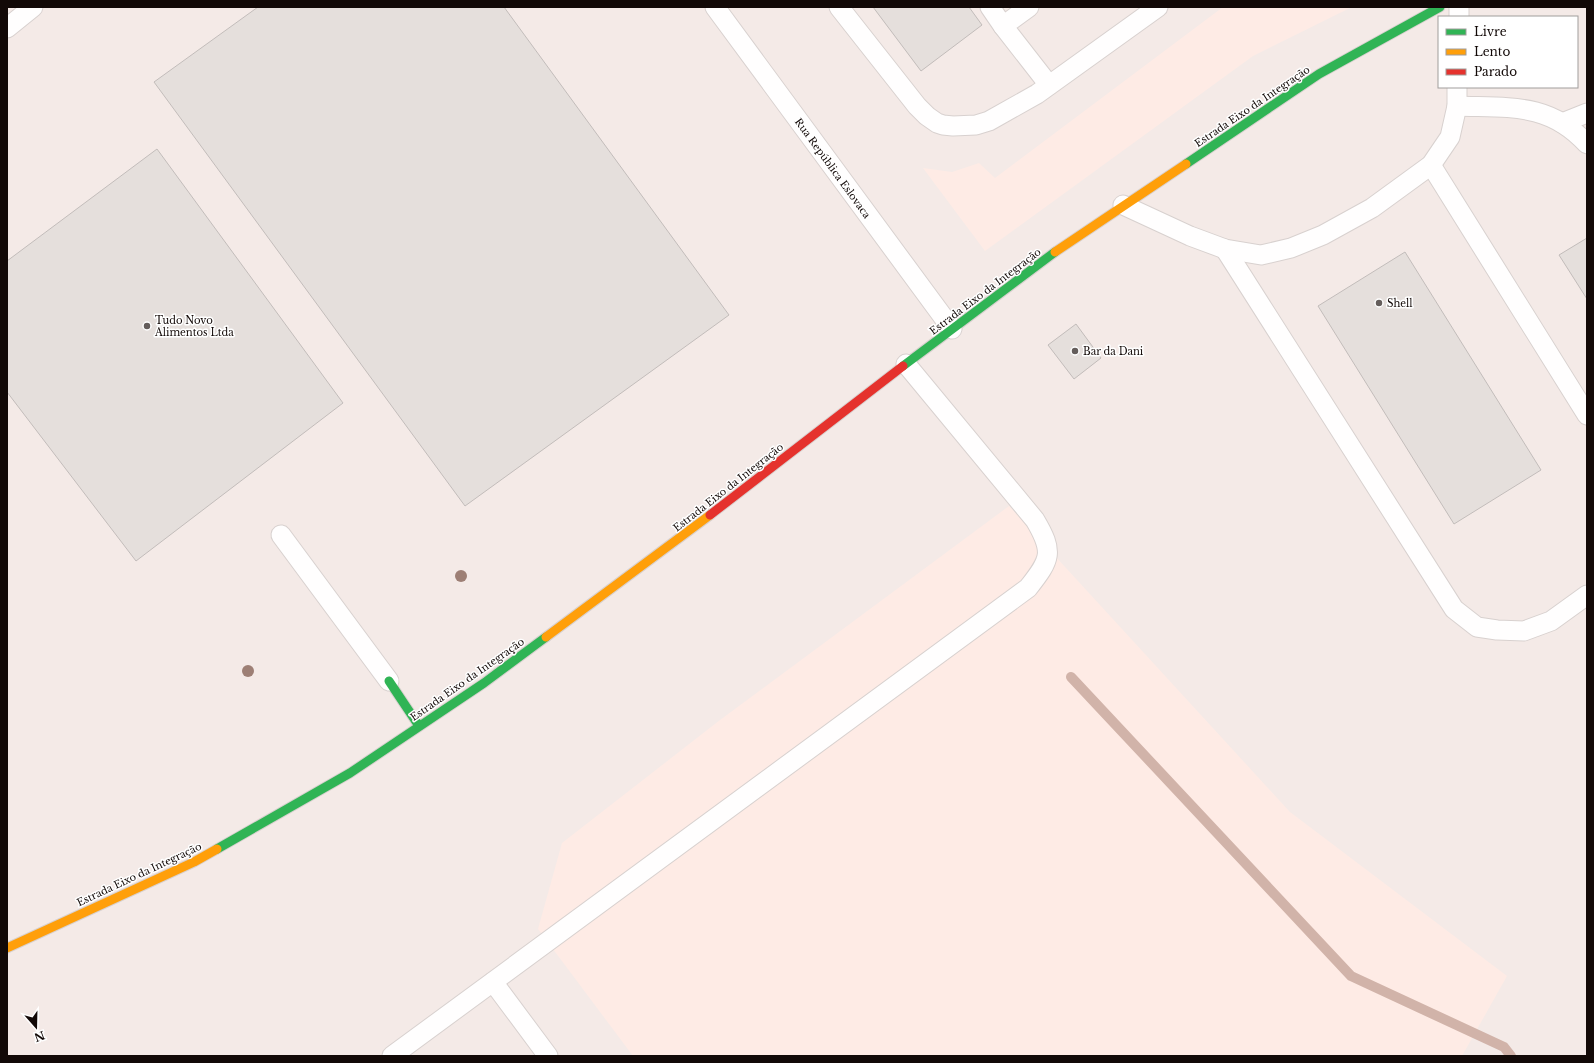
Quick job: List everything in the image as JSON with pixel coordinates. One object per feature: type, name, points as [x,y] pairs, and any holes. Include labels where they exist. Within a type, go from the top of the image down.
[{"type":"main road","name":"Estrada Eixo da Integração","points":[[7,948],[194,862],[350,773],[484,683],[657,555],[1048,257],[1319,74],[1440,7]]},
{"type":"main road","points":[[389,681],[419,726]]},
{"type":"lane","points":[[7,28],[34,7]]},
{"type":"lane","name":"Rua República Eslovaca","points":[[714,7],[952,329]]},
{"type":"lane","points":[[839,7],[917,106],[927,116],[937,123],[964,126],[976,125],[989,121],[1036,94],[1158,7]]},
{"type":"lane","points":[[990,7],[1003,26],[1050,85]]},
{"type":"lane","points":[[1003,26],[1029,7]]},
{"type":"lane","points":[[1123,205],[1190,236],[1225,249],[1261,255],[1291,248],[1323,235],[1372,208],[1431,166],[1450,137],[1457,106],[1457,88]]},
{"type":"lane","points":[[1457,106],[1529,109],[1562,123],[1581,137],[1587,144]]},
{"type":"lane","points":[[1562,123],[1587,113]]},
{"type":"lane","points":[[1431,166],[1587,415]]},
{"type":"lane","points":[[1225,249],[1454,608],[1477,627],[1497,630],[1524,631],[1551,621],[1587,595]]},
{"type":"lane","points":[[392,1056],[1028,588],[1038,575],[1048,554],[1048,544],[1035,520],[906,364]]},
{"type":"lane","points":[[281,535],[389,681]]},
{"type":"lane","points":[[493,982],[548,1056]]},
{"type":"shaded area","points":[[7,7],[1587,7],[1587,1056],[7,1056]]},
{"type":"shaded area","points":[[1223,7],[1352,7],[1253,56],[985,251],[923,168],[952,172],[979,163],[995,178]]},
{"type":"shaded area","points":[[1009,506],[1290,812],[1507,976],[1462,1056],[633,1056],[538,929],[562,843],[720,720]]},
{"type":"building","points":[[258,7],[504,7],[729,315],[465,506],[154,82]]},
{"type":"building","points":[[873,7],[969,7],[982,25],[921,71]]},
{"type":"building","name":"Tudo Novo Alimentos Ltda","points":[[157,149],[343,403],[136,561],[7,392],[7,261]]},
{"type":"building","points":[[1587,238],[1587,299],[1559,255]]},
{"type":"building","points":[[1405,252],[1541,470],[1454,524],[1318,306]]},
{"type":"building","name":"Bar da Dani","points":[[1076,324],[1101,358],[1074,379],[1048,345]]},
{"type":"waterway","points":[[1071,677],[1351,976],[1504,1047],[1511,1056]]},
{"type":"traffic: fast","points":[[1186,164],[1319,74],[1440,7]]},
{"type":"traffic: fast","points":[[903,366],[1055,252]]},
{"type":"traffic: fast","points":[[217,849],[350,773],[484,683],[546,637]]},
{"type":"traffic: fast","points":[[389,681],[419,726]]},
{"type":"traffic: slow","points":[[1055,252],[1186,164]]},
{"type":"traffic: slow","points":[[546,637],[710,515]]},
{"type":"traffic: slow","points":[[7,948],[194,862],[217,849]]},
{"type":"traffic: jam","points":[[710,515],[903,366]]},
{"type":"place","name":"Shell","points":[[1379,303]]},
{"type":"place","name":"Tudo Novo Alimentos Ltda","points":[[147,326]]},
{"type":"place","name":"Bar da Dani","points":[[1075,351]]}]
